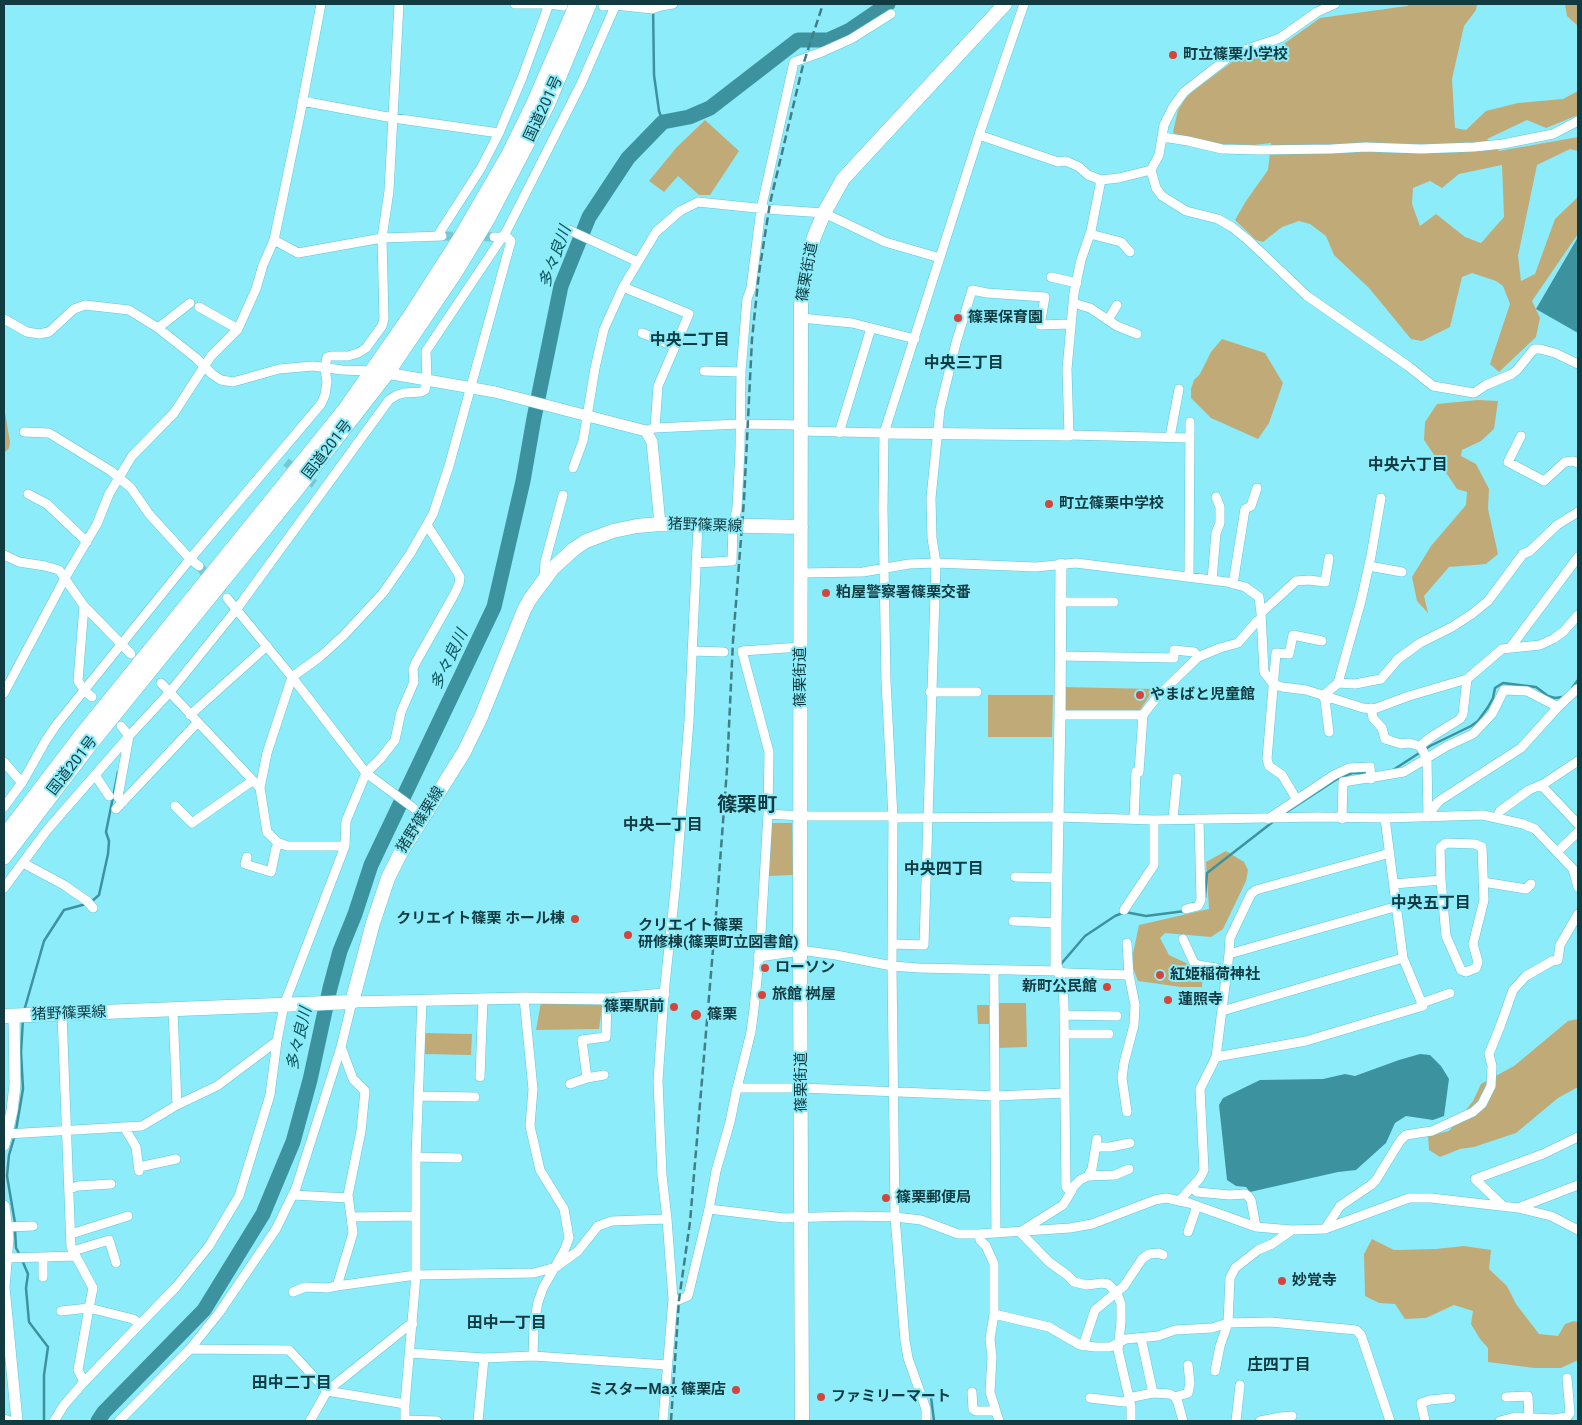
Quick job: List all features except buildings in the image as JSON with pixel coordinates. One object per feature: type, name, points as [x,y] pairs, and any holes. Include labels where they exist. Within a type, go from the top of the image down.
[{"type":"highway","name":"国道201号","points":[[4,837],[80,737],[344,411],[380,372],[409,318],[479,207],[508,156],[534,103],[570,5]]},
{"type":"highway","name":"国道201号","points":[[4,857],[90,743],[298,488],[380,372],[454,274],[488,218],[548,103],[596,5]]},
{"type":"main road","name":"篠栗街道","points":[[802,1421],[800,950],[801,318],[804,273],[814,237],[824,213],[843,179],[1005,4]]},
{"type":"main road","name":"猪野篠栗線","points":[[9,1016],[350,1002],[380,898],[400,854],[421,814],[464,752],[481,717],[530,599],[544,579],[563,558],[586,541],[613,531],[637,526],[660,524],[801,528]]},
{"type":"street","points":[[4,690],[64,578],[97,524],[109,494],[132,456],[174,413],[221,344],[238,328],[256,288],[263,265],[274,240],[321,4]]},
{"type":"street","points":[[4,807],[22,783],[46,740],[121,644],[190,559],[322,404],[327,382],[325,368],[327,357],[348,356],[358,353],[366,348],[382,326],[384,318],[382,238],[389,191],[399,4]]},
{"type":"street","points":[[515,4],[544,4]]},
{"type":"street","points":[[274,240],[298,253],[382,238],[441,236],[499,133],[550,4],[570,5]]},
{"type":"street","points":[[4,888],[47,830],[169,693],[236,610],[321,489],[389,400],[404,393],[425,390],[427,380],[426,351],[498,237],[581,84],[615,4]]},
{"type":"street","points":[[596,5],[615,4],[652,10],[666,4]]},
{"type":"street","points":[[926,1421],[926,1409],[908,1358],[905,1341],[895,1217],[892,966],[893,818],[886,681],[882,509],[884,434],[979,135],[1024,4]]},
{"type":"street","points":[[1335,4],[1317,12],[1280,38],[1233,54],[1184,92],[1172,107],[1164,125],[1159,155],[1151,170],[1156,188],[1162,196],[1186,211],[1218,219],[1232,227],[1307,296],[1326,311],[1408,366],[1433,386],[1474,393],[1486,385],[1512,374],[1534,349],[1555,353],[1578,364]]},
{"type":"street","points":[[696,563],[732,562],[733,527],[737,508],[741,372],[747,299],[751,288],[761,209],[794,62],[851,39],[891,14]]},
{"type":"street","points":[[302,101],[393,118],[499,133]]},
{"type":"street","points":[[1163,138],[1188,141],[1222,149],[1332,150],[1366,147],[1421,149],[1474,147],[1504,144],[1553,134],[1578,121]]},
{"type":"street","points":[[979,135],[1058,162],[1066,161],[1079,167],[1088,175],[1101,180],[1119,178],[1151,170]]},
{"type":"street","points":[[1069,435],[1067,368],[1070,324],[1076,282],[1090,234],[1101,180]]},
{"type":"street","points":[[573,468],[583,441],[595,368],[604,329],[623,287],[656,232],[680,210],[698,202],[824,213],[885,242],[940,258]]},
{"type":"street","points":[[569,230],[638,262]]},
{"type":"street","points":[[1090,234],[1121,242],[1130,252]]},
{"type":"street","points":[[345,846],[287,846],[277,842],[267,832],[260,788],[267,753],[292,677],[321,656],[344,635],[383,592],[410,554],[433,514],[449,466],[511,241],[508,238],[498,237]]},
{"type":"street","points":[[1051,277],[1076,282]]},
{"type":"street","points":[[623,287],[689,314],[658,386],[650,429],[660,524]]},
{"type":"street","points":[[892,944],[924,945],[930,692],[936,563],[932,538],[932,498],[943,391],[972,290],[987,293],[1044,297],[1040,325],[1070,324]]},
{"type":"street","points":[[158,328],[190,303]]},
{"type":"street","points":[[1073,303],[1090,308],[1117,326],[1137,334]]},
{"type":"street","points":[[4,319],[27,332],[39,334],[49,332],[74,309],[85,305],[129,310],[158,328],[221,380],[232,382],[279,369],[313,366],[380,372],[470,388],[522,399],[586,416],[650,429],[739,424],[801,428],[839,433],[1190,438]]},
{"type":"street","points":[[1108,320],[1117,305]]},
{"type":"street","points":[[199,307],[238,328]]},
{"type":"street","points":[[801,318],[852,323],[915,339]]},
{"type":"street","points":[[839,433],[872,328]]},
{"type":"street","points":[[642,333],[674,346]]},
{"type":"street","points":[[704,371],[741,372]]},
{"type":"street","points":[[1170,437],[1179,389]]},
{"type":"street","points":[[1189,577],[1190,422]]},
{"type":"street","points":[[24,432],[49,433],[119,478],[131,488],[149,514],[190,559],[199,566]]},
{"type":"street","points":[[1521,436],[1508,462],[1544,480],[1565,462],[1573,461],[1578,463]]},
{"type":"street","points":[[278,455],[286,462]]},
{"type":"street","points":[[1233,584],[1245,510],[1252,506],[1257,488]]},
{"type":"street","points":[[28,494],[47,504],[87,542]]},
{"type":"street","points":[[544,579],[545,562],[563,494]]},
{"type":"street","points":[[1212,580],[1216,532],[1220,523],[1220,507],[1216,497]]},
{"type":"street","points":[[1323,696],[1338,683],[1361,601],[1381,498]]},
{"type":"street","points":[[1338,683],[1355,684],[1382,679],[1398,659],[1420,643],[1452,627],[1488,601],[1523,554],[1557,525],[1578,512]]},
{"type":"street","points":[[54,1421],[64,1405],[84,1382],[176,1287],[209,1246],[239,1196],[270,1095],[277,1040],[286,1005],[345,846],[346,821],[366,773],[395,740],[401,712],[414,682],[413,669],[459,584],[460,577],[427,525]]},
{"type":"street","points":[[663,1421],[673,1299],[662,1175],[658,1081],[689,721],[698,525]]},
{"type":"street","points":[[4,555],[19,562],[59,570],[84,606],[132,654]]},
{"type":"street","points":[[1510,648],[1578,557]]},
{"type":"street","points":[[1134,819],[1136,772],[1139,772],[1144,715],[1157,698],[1198,657],[1238,643],[1259,617],[1296,581],[1325,582],[1329,558]]},
{"type":"street","points":[[802,573],[863,572],[909,564],[936,563],[1036,567],[1076,562],[1233,584],[1245,587],[1259,597],[1264,672],[1272,684],[1306,690],[1363,708],[1371,708],[1467,679],[1502,649],[1540,645],[1547,642],[1563,632],[1578,615]]},
{"type":"street","points":[[1061,564],[1056,966],[1063,987],[1066,1186],[1071,1192]]},
{"type":"street","points":[[1369,566],[1402,572]]},
{"type":"street","points":[[227,598],[292,677],[366,773],[421,814]]},
{"type":"street","points":[[1060,602],[1114,602]]},
{"type":"street","points":[[84,606],[78,680],[84,691],[92,697]]},
{"type":"street","points":[[1297,800],[1282,775],[1269,766],[1267,759],[1276,653],[1289,654],[1293,634],[1322,641]]},
{"type":"street","points":[[190,715],[267,646]]},
{"type":"street","points":[[673,1299],[679,1300],[688,1296],[710,1210],[716,1171],[730,1122],[736,1088],[751,1032],[759,956],[768,814],[769,752],[742,651],[801,647]]},
{"type":"street","points":[[1060,656],[1174,658],[1174,650],[1194,652],[1198,657]]},
{"type":"street","points":[[692,651],[724,652]]},
{"type":"street","points":[[1420,746],[1460,719],[1463,714],[1467,679]]},
{"type":"street","points":[[161,683],[260,788]]},
{"type":"street","points":[[1428,817],[1439,801],[1521,748],[1577,689]]},
{"type":"street","points":[[1342,819],[1343,782],[1371,779],[1404,772],[1447,746],[1473,734],[1492,714],[1504,690],[1527,691],[1558,707]]},
{"type":"street","points":[[930,692],[978,692]]},
{"type":"street","points":[[1323,696],[1330,732]]},
{"type":"street","points":[[1371,708],[1373,718],[1382,728],[1385,739],[1401,744],[1409,743],[1420,746],[1427,758],[1428,817]]},
{"type":"street","points":[[1060,715],[1144,715]]},
{"type":"street","points":[[121,726],[129,736],[118,797],[119,805],[198,723]]},
{"type":"street","points":[[1497,817],[1500,811],[1529,790],[1541,785],[1578,761]]},
{"type":"street","points":[[4,762],[22,783]]},
{"type":"street","points":[[1268,819],[1334,775],[1349,768],[1375,767],[1371,779]]},
{"type":"street","points":[[95,775],[109,796]]},
{"type":"street","points":[[1173,819],[1177,778]]},
{"type":"street","points":[[175,806],[192,823],[252,781]]},
{"type":"street","points":[[1541,785],[1578,824]]},
{"type":"street","points":[[768,814],[889,816],[893,818],[1058,817],[1154,820],[1318,817],[1342,819],[1483,815],[1535,828],[1557,852],[1575,867],[1578,886]]},
{"type":"street","points":[[1385,818],[1403,958],[1422,1003]]},
{"type":"street","points":[[1186,909],[1198,906],[1201,900],[1199,819]]},
{"type":"street","points":[[1124,910],[1154,865],[1154,820]]},
{"type":"street","points":[[1557,852],[1578,832]]},
{"type":"street","points":[[247,857],[245,864],[271,872],[276,848],[280,843]]},
{"type":"street","points":[[1446,843],[1475,844],[1482,847],[1484,900],[1473,944],[1478,962],[1476,968],[1466,972],[1461,970],[1446,936],[1441,880],[1440,848],[1446,843]]},
{"type":"street","points":[[1179,1201],[1192,1188],[1204,1170],[1200,1089],[1216,1057],[1230,938],[1251,894],[1256,890],[1390,853]]},
{"type":"street","points":[[22,863],[64,885],[87,901],[93,908]]},
{"type":"street","points":[[1015,877],[1057,878]]},
{"type":"street","points":[[1394,884],[1441,880]]},
{"type":"street","points":[[1483,882],[1526,889],[1531,884]]},
{"type":"street","points":[[1229,954],[1391,908],[1397,908]]},
{"type":"street","points":[[1324,1229],[1340,1206],[1376,1180],[1400,1141],[1406,1135],[1432,1131],[1473,1112],[1482,1104],[1491,1086],[1492,1066],[1489,1054],[1502,1024],[1513,990],[1526,976],[1552,961],[1558,960],[1560,945],[1578,914]]},
{"type":"street","points":[[1014,921],[1056,923]]},
{"type":"street","points":[[1183,939],[1194,963],[1227,970]]},
{"type":"street","points":[[1127,943],[1134,1005],[1134,1024],[1122,1078],[1127,1112]]},
{"type":"street","points":[[759,956],[800,950],[892,966],[1130,975]]},
{"type":"street","points":[[1222,1011],[1403,958]]},
{"type":"street","points":[[994,970],[996,1233]]},
{"type":"street","points":[[1216,1057],[1306,1041],[1423,1006],[1422,1003],[1450,993]]},
{"type":"street","points":[[119,1421],[190,1349],[220,1313],[276,1229],[293,1195],[341,1047],[350,1002],[607,998],[664,994]]},
{"type":"street","points":[[524,998],[533,1089],[530,1126],[540,1170],[564,1209],[569,1238],[538,1302],[534,1324],[533,1356]]},
{"type":"street","points":[[587,1078],[582,1040],[606,1037],[607,998]]},
{"type":"street","points":[[480,1077],[483,999]]},
{"type":"street","points":[[422,1000],[416,1157],[416,1275],[413,1324],[404,1404],[405,1420],[436,1421]]},
{"type":"street","points":[[173,1010],[177,1105]]},
{"type":"street","points":[[62,1014],[71,1247],[93,1288],[78,1370],[84,1382]]},
{"type":"street","points":[[1064,1015],[1117,1016]]},
{"type":"street","points":[[9,1016],[15,1085],[12,1111],[5,1140],[66,1130],[142,1126],[177,1105],[218,1086],[277,1040]]},
{"type":"street","points":[[1064,1034],[1109,1034]]},
{"type":"street","points":[[336,1286],[353,1233],[348,1198],[361,1131],[365,1091],[352,1079],[341,1047]]},
{"type":"street","points":[[570,1084],[604,1075]]},
{"type":"street","points":[[736,1088],[802,1088],[996,1096],[1065,1093]]},
{"type":"street","points":[[418,1096],[475,1097]]},
{"type":"street","points":[[124,1127],[136,1147],[139,1169],[176,1159]]},
{"type":"street","points":[[1503,1206],[1475,1179],[1542,1154],[1578,1137]]},
{"type":"street","points":[[1088,1176],[1094,1162],[1096,1143],[1110,1147],[1130,1143]]},
{"type":"street","points":[[416,1157],[458,1158]]},
{"type":"street","points":[[1020,1232],[1063,1205],[1073,1187],[1080,1180],[1088,1176],[1115,1175],[1129,1169]]},
{"type":"street","points":[[69,1189],[78,1186],[111,1184]]},
{"type":"street","points":[[1518,1208],[1578,1185]]},
{"type":"street","points":[[1192,1188],[1197,1192],[1229,1195],[1245,1194],[1251,1200],[1256,1227]]},
{"type":"street","points":[[293,1195],[348,1198]]},
{"type":"street","points":[[710,1210],[784,1218],[895,1217],[921,1220],[958,1234],[979,1234],[1070,1228],[1092,1224],[1155,1200],[1166,1198],[1197,1206],[1256,1227],[1292,1230],[1324,1229],[1409,1198],[1431,1198],[1518,1208],[1551,1216],[1578,1230]]},
{"type":"street","points":[[4,1206],[8,1258],[4,1287],[17,1421]]},
{"type":"street","points":[[1188,1232],[1197,1206]]},
{"type":"street","points":[[70,1234],[128,1216]]},
{"type":"street","points":[[351,1217],[416,1216]]},
{"type":"street","points":[[293,1292],[305,1287],[327,1288],[416,1275],[534,1272],[556,1267],[578,1251],[598,1226],[612,1221],[667,1219]]},
{"type":"street","points":[[7,1227],[33,1226]]},
{"type":"street","points":[[1215,1371],[1220,1346],[1228,1323],[1230,1278],[1235,1268],[1258,1250],[1272,1244],[1292,1230]]},
{"type":"street","points":[[1020,1232],[1049,1262],[1074,1282],[1087,1285],[1108,1284],[1117,1293],[1121,1304],[1118,1344],[1130,1399],[1131,1421]]},
{"type":"street","points":[[979,1234],[980,1240],[986,1246],[994,1264],[994,1314],[990,1339],[992,1357],[990,1392],[999,1421]]},
{"type":"street","points":[[8,1258],[43,1257],[74,1253],[109,1240],[116,1263]]},
{"type":"street","points":[[1083,1346],[1094,1310],[1124,1286],[1142,1259],[1149,1254],[1159,1253],[1163,1255]]},
{"type":"street","points":[[43,1257],[43,1277]]},
{"type":"street","points":[[61,1311],[89,1308],[133,1319],[140,1324]]},
{"type":"street","points":[[994,1314],[1049,1327],[1083,1346],[1110,1347],[1126,1339],[1158,1336],[1176,1330],[1212,1328],[1228,1323],[1271,1322],[1356,1330],[1361,1335],[1390,1421]]},
{"type":"street","points":[[310,1421],[327,1391],[413,1324]]},
{"type":"street","points":[[1141,1338],[1154,1394]]},
{"type":"street","points":[[190,1349],[289,1350],[327,1391],[404,1404]]},
{"type":"street","points":[[410,1353],[484,1358],[533,1356],[667,1365]]},
{"type":"street","points":[[478,1421],[484,1358]]},
{"type":"street","points":[[1090,1398],[1124,1402],[1133,1397],[1154,1394],[1170,1394],[1175,1396],[1188,1393],[1190,1383],[1188,1365]]},
{"type":"street","points":[[1500,1421],[1515,1418],[1553,1419],[1567,1417],[1570,1413],[1567,1378]]},
{"type":"street","points":[[1236,1421],[1240,1385]]},
{"type":"street","points":[[972,1392],[973,1409],[976,1411],[996,1411]]},
{"type":"street","points":[[1175,1396],[1182,1412],[1183,1421]]},
{"type":"street","points":[[1506,1396],[1528,1396],[1529,1418]]},
{"type":"street","points":[[1425,1421],[1422,1403],[1430,1400],[1451,1398]]},
{"type":"street","points":[[1260,1421],[1292,1416]]},
{"type":"street","points":[[4,1418],[9,1421]]},
{"type":"shaded area","points":[[1410,4],[1477,4],[1476,10],[1464,26],[1452,79],[1455,128],[1466,130],[1486,111],[1518,103],[1563,99],[1578,91],[1578,115],[1546,128],[1527,120],[1487,139],[1499,151],[1578,137],[1578,151],[1570,149],[1537,165],[1518,256],[1521,281],[1535,274],[1555,219],[1578,197],[1578,234],[1532,301],[1540,318],[1536,337],[1499,372],[1490,364],[1510,304],[1503,286],[1496,281],[1472,273],[1462,277],[1450,327],[1422,341],[1411,339],[1369,288],[1334,255],[1326,236],[1310,224],[1299,221],[1282,227],[1263,242],[1256,240],[1235,220],[1268,170],[1271,143],[1254,145],[1213,144],[1177,137],[1173,132],[1178,110],[1185,99],[1239,57],[1281,46],[1320,18],[1407,6]],"holes":[[[1502,165],[1504,217],[1481,243],[1465,237],[1436,214],[1420,226],[1412,204],[1413,188],[1430,181],[1442,188],[1459,174]]]},
{"type":"shaded area","points":[[1565,4],[1578,4],[1578,26],[1567,16]]},
{"type":"shaded area","points":[[705,120],[739,151],[710,195],[699,195],[678,176],[664,192],[649,181],[676,148]]},
{"type":"shaded area","points":[[1222,339],[1265,353],[1283,383],[1269,423],[1258,439],[1211,418],[1191,398],[1194,380],[1200,374],[1211,352]]},
{"type":"shaded area","points":[[1478,400],[1498,401],[1494,429],[1481,441],[1462,450],[1461,456],[1476,464],[1489,489],[1488,509],[1498,554],[1486,564],[1449,567],[1424,596],[1428,613],[1417,601],[1412,577],[1431,546],[1466,505],[1467,492],[1457,489],[1424,440],[1425,422],[1437,404]]},
{"type":"shaded area","points":[[4,407],[10,442],[9,448],[4,453]]},
{"type":"shaded area","points":[[1063,687],[1154,689],[1140,710],[1063,711]]},
{"type":"shaded area","points":[[988,695],[1053,695],[1052,737],[988,737]]},
{"type":"shaded area","points":[[771,823],[792,823],[793,875],[769,876]]},
{"type":"shaded area","points":[[1226,851],[1244,862],[1248,870],[1246,881],[1223,929],[1211,937],[1165,933],[1160,938],[1169,955],[1203,971],[1202,987],[1181,987],[1138,981],[1131,963],[1139,925],[1209,909],[1206,862]]},
{"type":"shaded area","points":[[603,1001],[599,1029],[536,1030],[541,1002]]},
{"type":"shaded area","points":[[997,1003],[1026,1003],[1027,1047],[997,1048]]},
{"type":"shaded area","points":[[977,1005],[989,1005],[989,1024],[978,1024]]},
{"type":"shaded area","points":[[1578,1019],[1578,1087],[1558,1098],[1516,1133],[1474,1147],[1460,1149],[1440,1157],[1429,1150],[1428,1136],[1449,1131],[1473,1101],[1481,1084],[1514,1066],[1568,1021]]},
{"type":"shaded area","points":[[423,1033],[472,1034],[471,1055],[423,1054]]},
{"type":"shaded area","points":[[1372,1239],[1394,1250],[1464,1246],[1491,1250],[1489,1269],[1507,1286],[1516,1304],[1539,1334],[1558,1336],[1565,1324],[1574,1321],[1578,1322],[1578,1360],[1561,1368],[1534,1368],[1488,1362],[1488,1348],[1471,1324],[1473,1311],[1454,1305],[1426,1318],[1405,1319],[1395,1304],[1379,1303],[1365,1296],[1364,1254]]},
{"type":"water","points":[[1578,237],[1578,333],[1536,309]]},
{"type":"water","points":[[1420,1054],[1430,1055],[1441,1066],[1449,1079],[1444,1116],[1433,1120],[1406,1116],[1395,1123],[1386,1143],[1356,1170],[1338,1172],[1250,1192],[1246,1187],[1236,1186],[1227,1180],[1219,1105],[1223,1098],[1260,1080],[1323,1079],[1345,1074],[1355,1076]]},
{"type":"waterway","points":[[653,4],[654,75],[659,111],[663,122]]},
{"type":"waterway","name":"多々良川","points":[[98,1421],[104,1412],[204,1310],[263,1214],[293,1142],[310,1080],[340,951],[355,914],[371,865],[494,607],[523,481],[561,286],[589,217],[628,158],[663,122],[689,117],[710,108],[798,40],[828,40],[850,30],[888,4]]},
{"type":"waterway","points":[[1572,688],[1578,680]]},
{"type":"waterway","points":[[1393,770],[1430,746],[1478,721],[1493,698],[1495,688],[1503,683],[1536,687],[1548,696],[1562,697]]},
{"type":"waterway","points":[[91,902],[99,895],[108,854],[109,841],[106,832],[118,772]]},
{"type":"waterway","points":[[1282,815],[1337,779],[1352,773],[1368,773]]},
{"type":"waterway","points":[[1205,898],[1207,873],[1274,821]]},
{"type":"waterway","points":[[24,1011],[44,941],[64,910],[86,904]]},
{"type":"waterway","points":[[1061,964],[1085,936],[1115,916],[1125,912],[1146,916],[1185,911]]},
{"type":"waterway","points":[[16,1130],[23,1089],[21,1052],[23,1019]]},
{"type":"waterway","points":[[15,1135],[9,1155],[7,1176],[15,1223]]},
{"type":"waterway","points":[[15,1229],[16,1248],[20,1255]]},
{"type":"waterway","points":[[22,1260],[28,1274],[26,1288],[29,1322],[48,1347],[44,1375],[44,1421]]},
{"type":"waterway","points":[[931,1397],[934,1421]]},
{"type":"tunnel","points":[[444,236],[494,237]]},
{"type":"tunnel","points":[[286,462],[318,487]]},
{"type":"tunnel","points":[[199,566],[227,598]]},
{"type":"railway","points":[[671,1421],[679,1300],[690,1222],[717,902],[727,769],[733,641],[744,500],[752,339],[759,273],[770,203],[803,65],[823,4]]},
{"type":"place","name":"町立篠栗小学校","points":[[1173,55]]},
{"type":"place","name":"篠栗保育園","points":[[958,318]]},
{"type":"place","name":"町立篠栗中学校","points":[[1049,504]]},
{"type":"place","name":"粕屋警察署篠栗交番","points":[[826,593]]},
{"type":"place","name":"やまばと児童館","points":[[1140,695]]},
{"type":"place","name":"クリエイト篠栗 ホール棟","points":[[575,919]]},
{"type":"place","name":"クリエイト篠栗 研修棟(篠栗町立図書館)","points":[[628,935]]},
{"type":"place","name":"ローソン","points":[[765,968]]},
{"type":"place","name":"紅姫稲荷神社","points":[[1160,975]]},
{"type":"place","name":"新町公民館","points":[[1107,987]]},
{"type":"place","name":"旅館 桝屋","points":[[762,995]]},
{"type":"place","name":"蓮照寺","points":[[1168,1000]]},
{"type":"place","name":"篠栗駅前","points":[[674,1007]]},
{"type":"place","name":"篠栗","points":[[696,1015]]},
{"type":"place","name":"篠栗郵便局","points":[[886,1198]]},
{"type":"place","name":"妙覚寺","points":[[1282,1281]]},
{"type":"place","name":"ミスターMax 篠栗店","points":[[736,1390]]},
{"type":"place","name":"ファミリーマート","points":[[821,1397]]},
{"type":"district","name":"中央二丁目","points":[[690,341]]},
{"type":"district","name":"中央三丁目","points":[[964,364]]},
{"type":"district","name":"中央六丁目","points":[[1408,466]]},
{"type":"district","name":"篠栗町","points":[[747,806]]},
{"type":"district","name":"中央一丁目","points":[[663,826]]},
{"type":"district","name":"中央四丁目","points":[[944,870]]},
{"type":"district","name":"中央五丁目","points":[[1431,904]]},
{"type":"district","name":"田中一丁目","points":[[507,1324]]},
{"type":"district","name":"庄四丁目","points":[[1279,1366]]},
{"type":"district","name":"田中二丁目","points":[[292,1384]]}]
